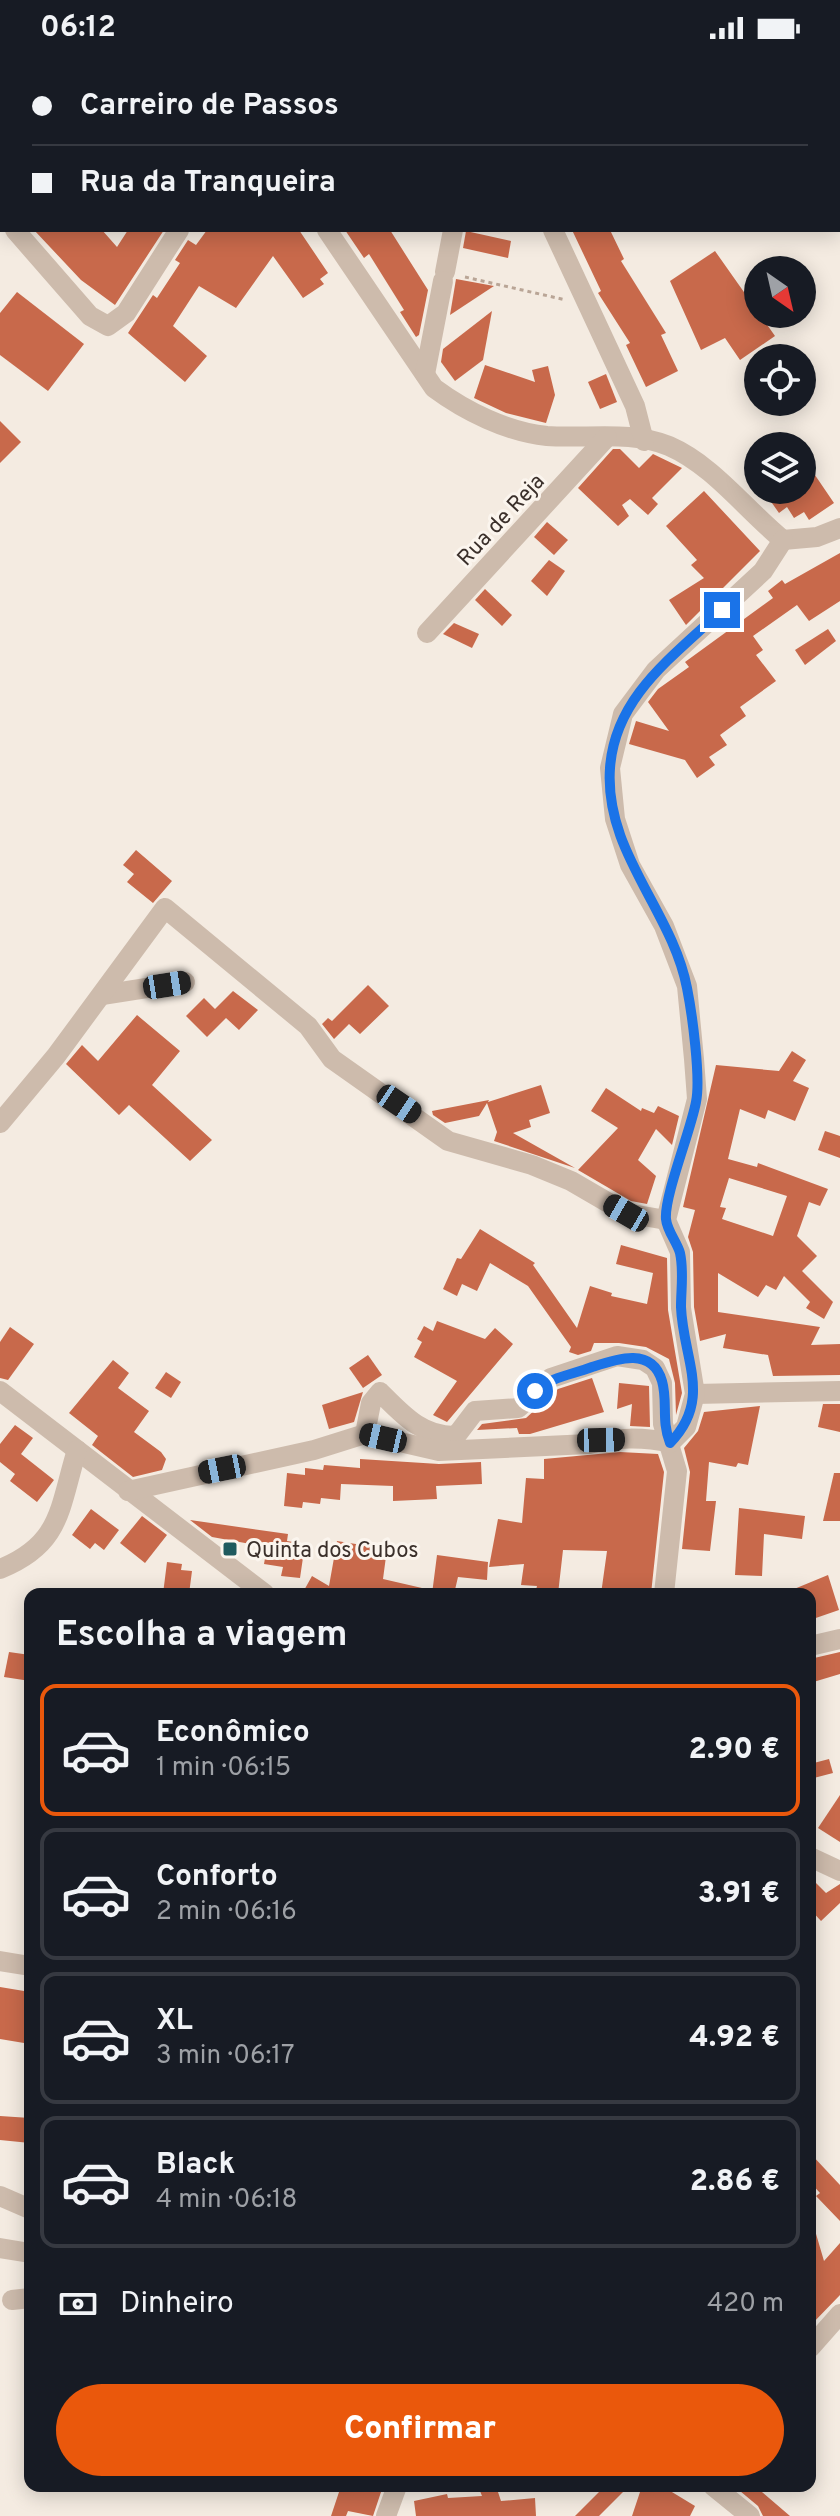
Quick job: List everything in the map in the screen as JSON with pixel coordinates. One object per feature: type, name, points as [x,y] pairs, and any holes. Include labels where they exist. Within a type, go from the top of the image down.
[{"type":"street","points":[[17,232],[90,316],[108,326],[126,313],[178,232]]},
{"type":"street","points":[[328,232],[434,388],[459,407],[544,436],[607,437],[667,445],[698,462],[783,540],[817,537],[840,528]]},
{"type":"street","points":[[425,374],[453,232]]},
{"type":"street","points":[[554,232],[635,406],[644,441]]},
{"type":"street","name":"Rua de Reja","points":[[427,633],[607,437]]},
{"type":"street","points":[[670,1443],[686,1427],[695,1394],[681,1308],[680,1252],[666,1220],[697,1099],[687,986],[664,926],[630,865],[615,819],[610,768],[623,714],[656,670],[763,571],[783,540]]},
{"type":"street","points":[[0,1123],[102,995],[165,908],[308,1026],[332,1059],[448,1141],[532,1165],[626,1213],[666,1220]]},
{"type":"street","points":[[102,995],[185,982]]},
{"type":"street","points":[[365,1434],[371,1403],[380,1392],[409,1421],[438,1437],[456,1436],[475,1411],[518,1408],[551,1378],[617,1356],[643,1360],[655,1368],[662,1383],[663,1424],[677,1471],[665,1588]]},
{"type":"street","points":[[0,1391],[257,1588]]},
{"type":"street","points":[[695,1394],[840,1391]]},
{"type":"street","points":[[128,1491],[314,1450],[365,1434],[439,1451],[589,1444],[601,1440],[653,1439],[670,1443]]},
{"type":"street","points":[[0,1569],[41,1547],[52,1532],[77,1450]]},
{"type":"street","points":[[816,1645],[840,1639]]},
{"type":"street","points":[[816,1860],[840,1871]]},
{"type":"street","points":[[0,1961],[24,1965]]},
{"type":"street","points":[[0,2196],[24,2206]]},
{"type":"street","points":[[0,2248],[24,2252]]},
{"type":"street","points":[[816,2341],[840,2314]]},
{"type":"street","points":[[386,2516],[395,2492]]},
{"type":"street","points":[[720,2492],[750,2516]]},
{"type":"path","points":[[444,277],[556,299]]},
{"type":"building","points":[[36,232],[104,232],[117,247],[127,232],[163,232],[115,305],[81,280]]},
{"type":"building","points":[[206,232],[300,232],[328,273],[320,279],[324,284],[303,298],[273,256],[236,308],[199,286],[173,326],[207,356],[185,382],[128,333],[153,295],[157,298],[180,263],[175,260],[188,240],[196,245]]},
{"type":"building","points":[[346,232],[391,232],[428,290],[419,335],[416,337],[400,312],[404,310],[369,254],[364,258]]},
{"type":"building","points":[[466,232],[511,241],[508,258],[463,248]]},
{"type":"building","points":[[573,232],[611,232],[624,259],[621,261],[666,333],[661,335],[678,371],[646,387],[626,345],[630,343],[598,293],[601,291]]},
{"type":"building","points":[[715,251],[744,292],[744,328],[769,328],[775,336],[763,344],[744,344],[744,357],[740,360],[725,338],[701,350],[670,281]]},
{"type":"building","points":[[456,279],[494,286],[450,315]]},
{"type":"building","points":[[17,292],[84,344],[48,391],[0,355],[0,313]]},
{"type":"building","points":[[492,311],[483,360],[455,381],[441,362],[443,349]]},
{"type":"building","points":[[485,365],[535,382],[532,370],[548,366],[555,395],[546,423],[506,413],[474,398]]},
{"type":"building","points":[[606,374],[617,402],[600,409],[588,382]]},
{"type":"building","points":[[0,421],[21,442],[0,463]]},
{"type":"building","points":[[613,449],[620,449],[639,468],[653,454],[682,468],[652,498],[658,504],[648,515],[630,499],[622,505],[629,516],[618,526],[578,488]]},
{"type":"building","points":[[816,477],[834,503],[809,520],[804,512],[794,518],[787,507],[779,513],[773,504],[816,504]]},
{"type":"building","points":[[704,491],[760,551],[686,625],[669,600],[704,578],[691,565],[697,560],[666,526]]},
{"type":"building","points":[[547,522],[568,540],[554,555],[534,537]]},
{"type":"building","points":[[840,553],[840,601],[809,621],[797,605],[753,636],[763,650],[756,655],[776,681],[740,707],[746,716],[720,735],[727,745],[709,757],[715,765],[697,778],[685,760],[629,744],[636,721],[669,731],[648,702],[658,689],[689,667],[685,662],[773,598],[768,591],[782,580],[785,584]]},
{"type":"building","points":[[549,560],[565,571],[547,596],[531,581]]},
{"type":"building","points":[[485,589],[512,615],[502,626],[475,600]]},
{"type":"building","points":[[454,623],[479,634],[472,648],[443,634]]},
{"type":"building","points":[[828,629],[836,641],[805,665],[795,650]]},
{"type":"building","points":[[136,850],[172,881],[153,903],[127,882],[134,874],[123,865]]},
{"type":"building","points":[[368,985],[389,1006],[360,1034],[349,1024],[334,1039],[322,1024],[328,1018],[332,1021]]},
{"type":"building","points":[[233,991],[258,1010],[239,1030],[226,1018],[207,1037],[186,1016],[204,998],[215,1009]]},
{"type":"building","points":[[137,1015],[180,1051],[152,1085],[212,1140],[190,1161],[129,1105],[119,1115],[66,1064],[82,1045],[98,1061]]},
{"type":"building","points":[[792,1051],[806,1060],[793,1081],[809,1088],[795,1121],[768,1110],[765,1119],[740,1109],[728,1159],[757,1167],[758,1163],[828,1189],[820,1206],[809,1202],[797,1236],[817,1256],[802,1271],[833,1302],[824,1319],[806,1308],[810,1302],[784,1276],[776,1290],[766,1285],[758,1297],[718,1273],[718,1312],[820,1327],[811,1345],[840,1344],[840,1375],[773,1376],[768,1355],[723,1348],[726,1334],[700,1341],[694,1307],[693,1252],[688,1237],[695,1210],[683,1207],[716,1065],[779,1071]],"holes":[[[729,1178],[787,1196],[773,1236],[722,1219],[726,1208],[720,1207]]]},
{"type":"building","points":[[541,1085],[550,1113],[529,1120],[531,1127],[513,1133],[575,1168],[494,1141],[497,1132],[487,1103],[479,1116],[445,1123],[433,1115],[432,1111],[488,1102]]},
{"type":"building","points":[[606,1088],[641,1111],[642,1108],[654,1113],[658,1106],[679,1116],[672,1145],[656,1129],[638,1160],[656,1176],[647,1204],[631,1201],[578,1170],[618,1128],[591,1111]]},
{"type":"building","points":[[825,1131],[840,1136],[840,1158],[818,1150]]},
{"type":"building","points":[[480,1229],[535,1263],[533,1265],[577,1328],[590,1286],[612,1293],[611,1296],[647,1304],[653,1273],[616,1264],[621,1245],[667,1258],[668,1310],[682,1393],[676,1415],[675,1383],[669,1359],[646,1347],[619,1343],[594,1343],[591,1351],[578,1355],[569,1352],[571,1347],[528,1286],[490,1263],[477,1291],[462,1284],[457,1296],[443,1289],[457,1258],[461,1259]]},
{"type":"building","points":[[437,1321],[485,1339],[495,1328],[513,1344],[447,1422],[433,1415],[457,1381],[414,1357],[422,1342],[417,1339],[424,1326],[433,1331]]},
{"type":"building","points":[[10,1327],[34,1344],[8,1380],[0,1378],[0,1342]]},
{"type":"building","points":[[368,1355],[382,1375],[363,1388],[349,1368]]},
{"type":"building","points":[[113,1360],[129,1373],[118,1388],[149,1411],[134,1432],[161,1452],[166,1459],[162,1470],[133,1477],[92,1445],[98,1436],[69,1413]]},
{"type":"building","points":[[166,1372],[181,1382],[171,1398],[155,1388]]},
{"type":"building","points":[[592,1378],[604,1412],[530,1434],[519,1434],[517,1428],[477,1430],[482,1424],[526,1418],[558,1389]]},
{"type":"building","points":[[619,1383],[649,1386],[650,1427],[630,1426],[632,1404],[617,1409]]},
{"type":"building","points":[[363,1392],[354,1422],[329,1429],[322,1405]]},
{"type":"building","points":[[823,1404],[840,1404],[840,1432],[818,1427]]},
{"type":"building","points":[[760,1406],[748,1465],[738,1463],[736,1467],[709,1462],[706,1501],[716,1501],[710,1551],[682,1549],[690,1472],[684,1448],[698,1431],[704,1412]]},
{"type":"building","points":[[15,1425],[33,1438],[21,1454],[54,1480],[37,1502],[10,1481],[15,1474],[0,1462],[0,1444]]},
{"type":"building","points":[[620,1452],[658,1454],[664,1472],[652,1588],[602,1588],[607,1551],[563,1550],[559,1588],[521,1585],[524,1564],[489,1567],[498,1519],[522,1523],[526,1478],[544,1479],[544,1459]]},
{"type":"building","points":[[360,1459],[439,1464],[481,1462],[482,1484],[436,1486],[437,1499],[393,1501],[393,1486],[341,1484],[340,1500],[321,1498],[320,1504],[303,1502],[302,1508],[284,1506],[287,1473],[305,1475],[305,1468],[323,1470],[324,1465],[360,1468]]},
{"type":"building","points":[[834,1473],[840,1473],[840,1521],[823,1521]]},
{"type":"building","points":[[739,1508],[805,1516],[802,1539],[764,1534],[762,1576],[735,1575]]},
{"type":"building","points":[[91,1509],[119,1530],[104,1550],[95,1543],[90,1549],[72,1535]]},
{"type":"building","points":[[142,1516],[167,1535],[145,1563],[120,1543]]},
{"type":"building","points":[[190,1520],[288,1534],[287,1541],[305,1544],[300,1578],[281,1576],[283,1567],[264,1564],[267,1547],[212,1537]]},
{"type":"building","points":[[337,1541],[387,1549],[383,1579],[422,1588],[305,1588],[312,1576],[329,1586]]},
{"type":"building","points":[[437,1555],[488,1562],[487,1580],[458,1577],[455,1588],[433,1588]]},
{"type":"building","points":[[167,1562],[182,1564],[181,1570],[192,1571],[190,1588],[164,1588]]},
{"type":"building","points":[[828,1575],[839,1610],[816,1618],[816,1588],[797,1588]]},
{"type":"building","points":[[9,1652],[24,1654],[24,1680],[4,1677]]},
{"type":"building","points":[[840,1652],[840,1674],[816,1681],[816,1658]]},
{"type":"building","points":[[829,1759],[833,1773],[816,1777],[816,1762]]},
{"type":"building","points":[[840,1795],[840,1842],[818,1828]]},
{"type":"building","points":[[816,1883],[826,1893],[840,1884],[840,1903],[821,1921],[816,1916]]},
{"type":"building","points":[[0,1987],[24,1991],[24,2043],[0,2039]]},
{"type":"building","points":[[0,2116],[24,2118],[24,2142],[0,2140]]},
{"type":"building","points":[[816,2159],[840,2185],[840,2221],[816,2196],[820,2193],[816,2189]]},
{"type":"building","points":[[816,2234],[824,2261],[840,2243],[840,2295],[816,2320]]},
{"type":"building","points":[[339,2492],[381,2492],[373,2516],[348,2511],[346,2516],[331,2516]]},
{"type":"building","points":[[480,2492],[498,2492],[501,2501],[535,2498],[536,2516],[416,2516],[414,2501],[447,2494],[448,2498],[482,2496]]},
{"type":"building","points":[[599,2492],[623,2492],[599,2516],[575,2516]]},
{"type":"building","points":[[640,2492],[672,2492],[695,2506],[690,2516],[632,2516]]},
{"type":"building","points":[[741,2492],[762,2492],[790,2516],[763,2516],[758,2506]]},
{"type":"place","name":"Quinta dos Cubos","points":[[230,1549]]},
{"type":"route","points":[[535,1391],[551,1378],[592,1367],[617,1356],[643,1360],[655,1368],[662,1383],[663,1424],[670,1443],[686,1427],[695,1394],[681,1308],[683,1281],[680,1252],[666,1220],[697,1099],[687,986],[664,926],[630,865],[615,819],[610,768],[623,714],[656,670],[722,610]]}]
